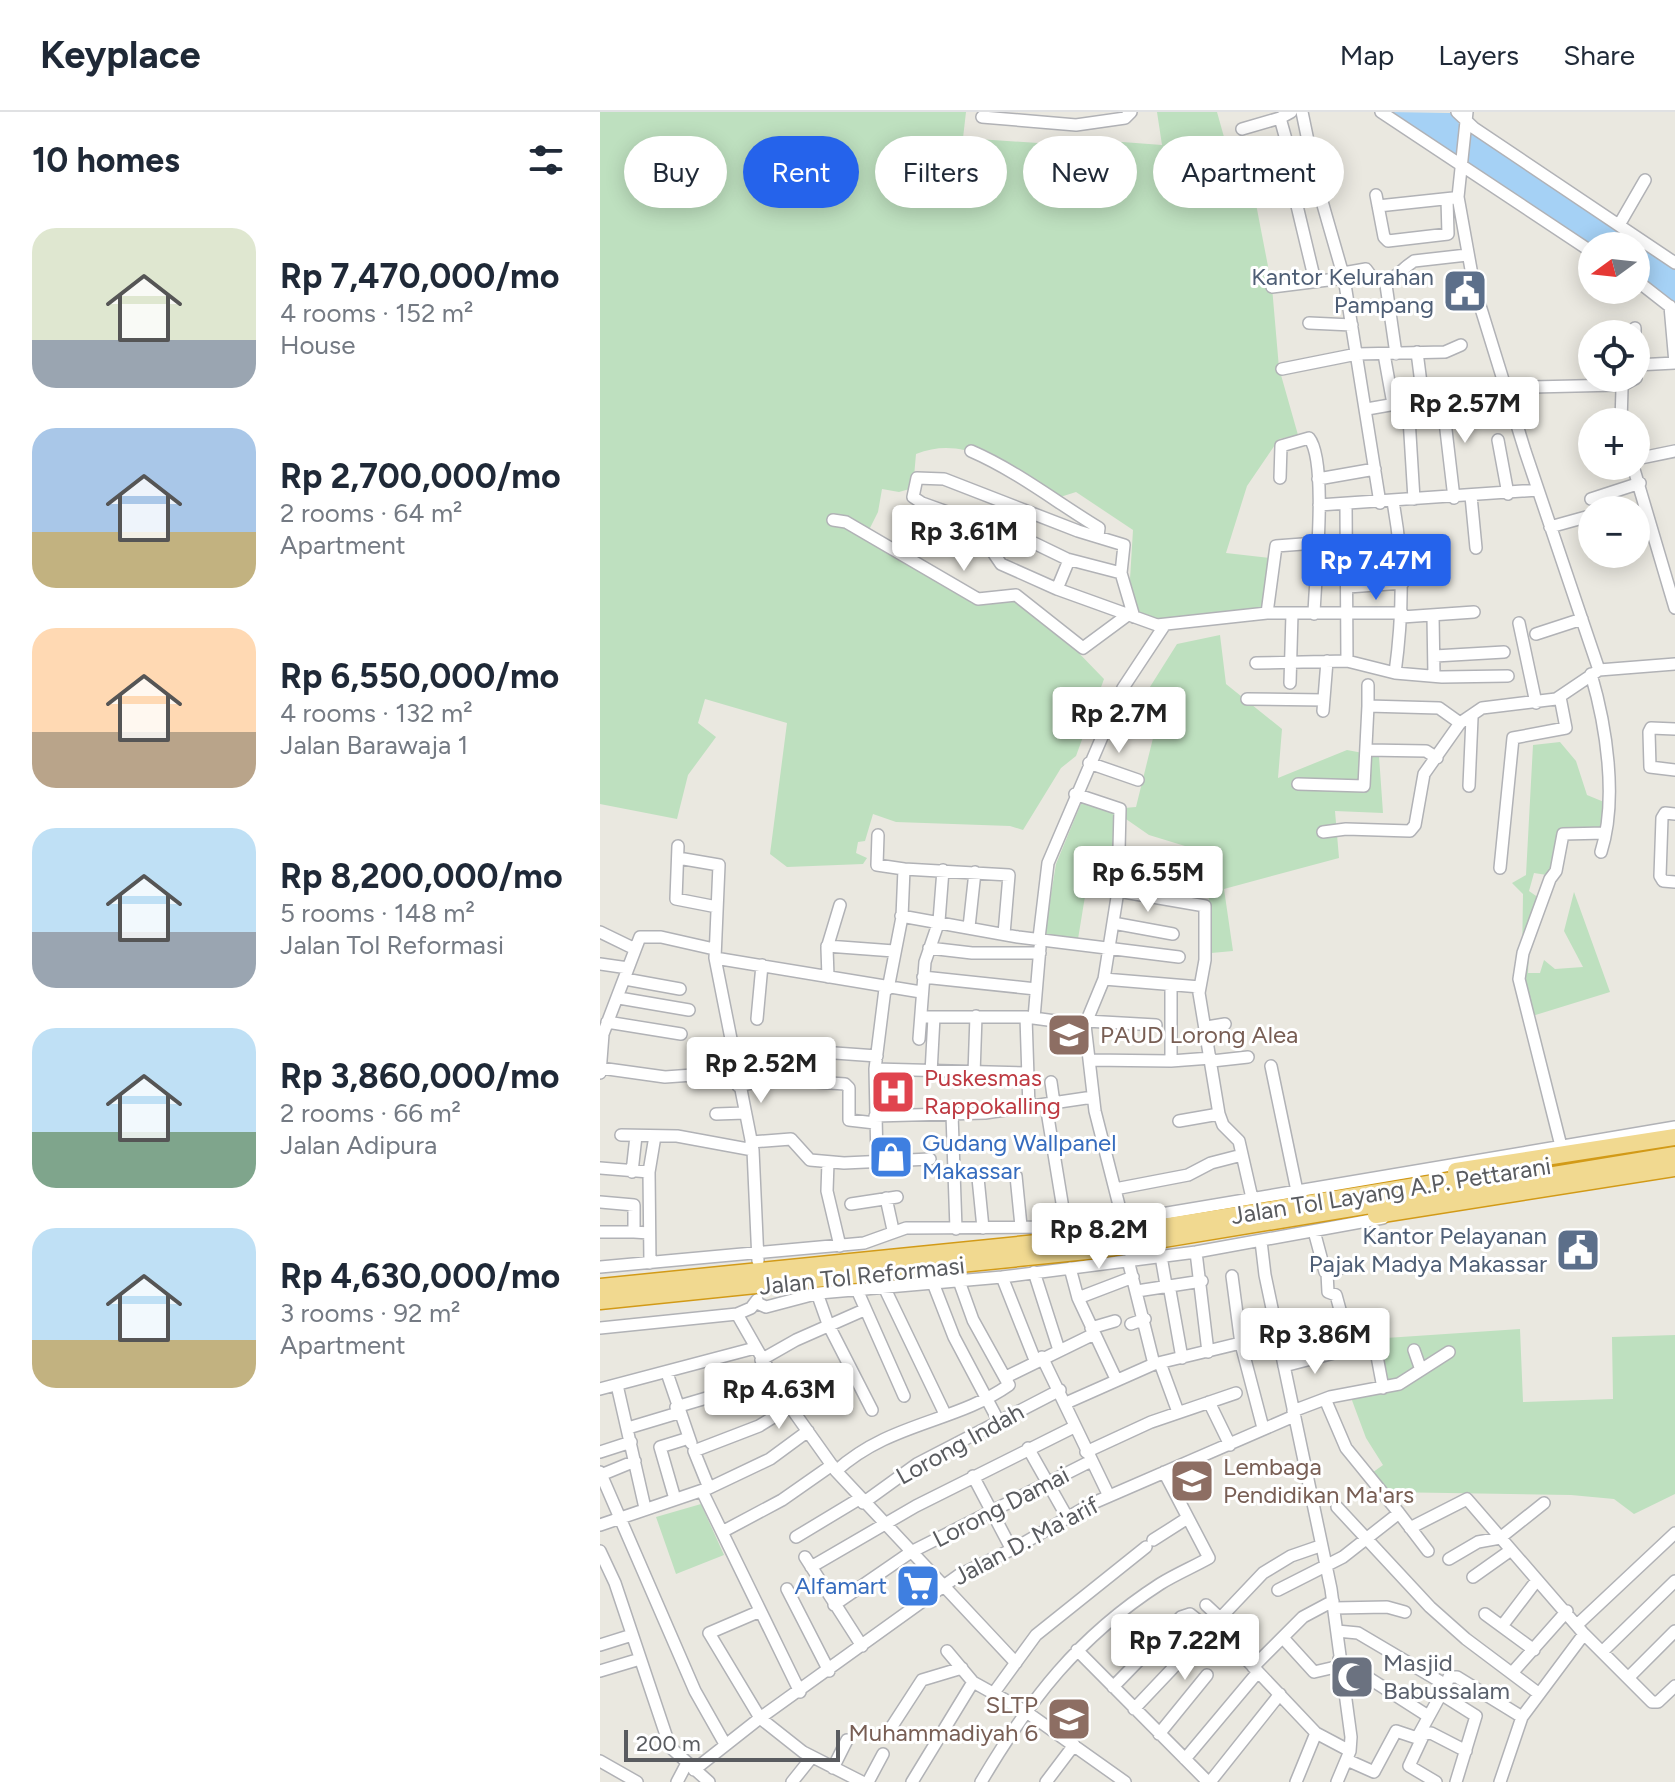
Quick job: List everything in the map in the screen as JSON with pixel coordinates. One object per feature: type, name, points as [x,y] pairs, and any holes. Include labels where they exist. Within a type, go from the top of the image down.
[{"type":"highway","points":[[1195,1222],[1355,1188],[1675,1137]]},
{"type":"highway","name":"Jalan Tol Layang A.P. Pettarani","points":[[1102,1243],[1195,1222],[1675,1146]]},
{"type":"highway","name":"Jalan Tol Layang A.P. Pettarani","points":[[1171,1239],[1675,1155]]},
{"type":"highway","points":[[1102,1243],[1177,1244],[1420,1211],[1675,1168]]},
{"type":"highway","name":"Jalan Tol Reformasi","points":[[600,1287],[1171,1239]]},
{"type":"highway","name":"Jalan Tol Reformasi","points":[[600,1301],[1102,1243]]},
{"type":"street","points":[[982,117],[1076,125],[1125,118],[1131,112]]},
{"type":"street","points":[[1302,112],[1307,136]]},
{"type":"street","points":[[1381,112],[1578,243]]},
{"type":"street","points":[[1242,129],[1285,115],[1289,136]]},
{"type":"street","points":[[1453,198],[1377,201],[1386,241],[1446,235],[1450,228],[1461,165],[1465,117]]},
{"type":"street","points":[[1465,117],[1494,141],[1675,263]]},
{"type":"street","points":[[1619,225],[1645,180]]},
{"type":"street","points":[[1453,198],[1505,388],[1582,619],[1595,672],[1605,729],[1605,833],[1601,852]]},
{"type":"street","points":[[1298,208],[1315,281]]},
{"type":"street","points":[[1324,208],[1343,276],[1380,503]]},
{"type":"street","points":[[1272,287],[1343,276],[1365,268],[1374,280],[1400,277],[1414,261],[1467,255]]},
{"type":"street","points":[[1385,278],[1393,404]]},
{"type":"street","points":[[1650,291],[1672,308],[1675,363],[1650,364]]},
{"type":"street","points":[[1309,323],[1352,325]]},
{"type":"street","points":[[1282,369],[1357,354],[1445,352],[1461,345]]},
{"type":"street","points":[[1417,352],[1423,399]]},
{"type":"street","points":[[1367,409],[1505,388],[1578,386]]},
{"type":"street","points":[[1442,396],[1454,498]]},
{"type":"street","points":[[1408,402],[1414,449],[1414,499]]},
{"type":"street","points":[[1280,478],[1281,446],[1309,438],[1314,444],[1319,505],[1314,614]]},
{"type":"street","points":[[1498,440],[1508,494]]},
{"type":"street","points":[[971,451],[1010,469],[1045,496],[1099,528],[1104,538]]},
{"type":"street","points":[[1650,456],[1675,451]]},
{"type":"street","points":[[1318,479],[1375,469]]},
{"type":"street","points":[[1121,573],[1069,560],[914,499],[918,478],[938,478],[1125,546],[1121,573],[1134,617]]},
{"type":"street","points":[[1639,480],[1675,608]]},
{"type":"street","points":[[1600,496],[1640,483]]},
{"type":"street","points":[[1319,505],[1538,490]]},
{"type":"street","points":[[1471,496],[1476,548]]},
{"type":"street","points":[[1393,502],[1403,583],[1395,673]]},
{"type":"street","points":[[1346,505],[1347,661]]},
{"type":"street","points":[[1550,527],[1578,519]]},
{"type":"street","points":[[833,520],[846,522],[978,599],[1016,595],[1082,648],[1134,617]]},
{"type":"street","points":[[986,542],[1001,564],[1057,589],[1164,626],[1267,613],[1433,616],[1474,612]]},
{"type":"street","points":[[1346,546],[1400,542]]},
{"type":"street","points":[[1267,613],[1276,546],[1316,543]]},
{"type":"street","points":[[1057,589],[1069,560]]},
{"type":"street","points":[[1348,587],[1403,583]]},
{"type":"street","points":[[1290,683],[1292,614]]},
{"type":"street","points":[[1433,616],[1434,676]]},
{"type":"street","points":[[1536,634],[1582,619]]},
{"type":"street","points":[[1519,623],[1536,703]]},
{"type":"street","points":[[1029,1108],[1026,1073],[1030,1018],[1036,989],[1048,863],[1123,688],[1164,626]]},
{"type":"street","points":[[1435,656],[1504,652]]},
{"type":"street","points":[[1247,699],[1324,706],[1327,661]]},
{"type":"street","points":[[1256,663],[1347,661],[1395,673],[1508,676]]},
{"type":"street","points":[[1323,832],[1346,829],[1410,831],[1415,825],[1424,774],[1466,720],[1488,705],[1536,703],[1560,697],[1595,672],[1675,664]]},
{"type":"street","points":[[1298,784],[1364,786],[1368,685]]},
{"type":"street","points":[[1500,868],[1513,738],[1565,729],[1560,697]]},
{"type":"street","points":[[1368,706],[1439,708],[1466,720]]},
{"type":"street","points":[[1466,720],[1469,786]]},
{"type":"street","points":[[1675,729],[1649,729],[1649,754],[1652,768],[1675,770]]},
{"type":"street","points":[[1367,750],[1426,751],[1437,758]]},
{"type":"street","points":[[1089,763],[1138,780]]},
{"type":"street","points":[[1075,794],[1120,809],[1120,869],[1113,923],[1104,979],[1086,1023],[1093,1097],[1123,1221]]},
{"type":"street","points":[[1675,814],[1665,813],[1662,818],[1660,876],[1663,881],[1675,882]]},
{"type":"street","points":[[1561,1146],[1519,979],[1523,953],[1550,879],[1556,871],[1562,835],[1605,833]]},
{"type":"street","points":[[878,835],[877,865],[1010,876],[1004,934]]},
{"type":"street","points":[[717,907],[676,899],[678,852],[719,864],[715,954],[735,1072],[752,1146],[758,1259]]},
{"type":"street","points":[[877,1161],[875,1069],[886,989],[901,916],[904,869]]},
{"type":"street","points":[[1120,869],[1184,879],[1215,875]]},
{"type":"street","points":[[919,1039],[923,977],[939,921],[943,870]]},
{"type":"street","points":[[969,927],[975,872]]},
{"type":"street","points":[[1118,891],[1205,907],[1205,960],[1200,987],[1219,1114],[1223,1125],[1237,1137],[1252,1198]]},
{"type":"street","points":[[828,977],[827,946],[840,905]]},
{"type":"street","points":[[901,916],[1004,934],[1179,957]]},
{"type":"street","points":[[1113,923],[1173,934]]},
{"type":"street","points":[[600,932],[633,948]]},
{"type":"street","points":[[735,1072],[665,1077],[600,1070],[607,1022],[619,998],[633,948],[642,936],[762,965],[886,989],[921,992]]},
{"type":"street","points":[[827,946],[894,951]]},
{"type":"street","points":[[929,948],[972,953],[1040,953]]},
{"type":"street","points":[[600,964],[680,989]]},
{"type":"street","points":[[757,1019],[762,965]]},
{"type":"street","points":[[923,977],[1036,989]]},
{"type":"street","points":[[1104,979],[1200,987]]},
{"type":"street","points":[[1171,986],[1171,1061]]},
{"type":"street","points":[[619,998],[689,1010]]},
{"type":"street","points":[[921,1017],[976,1016],[1156,1025]]},
{"type":"street","points":[[974,1074],[976,1016]]},
{"type":"street","points":[[931,1073],[934,1017]]},
{"type":"street","points":[[607,1022],[681,1034]]},
{"type":"street","points":[[1207,1027],[1225,1024]]},
{"type":"street","points":[[821,1052],[877,1056]]},
{"type":"street","points":[[1089,1060],[1171,1061],[1248,1057]]},
{"type":"street","points":[[1271,1066],[1297,1191]]},
{"type":"street","points":[[875,1069],[931,1073],[1026,1073]]},
{"type":"street","points":[[738,1086],[781,1078],[845,1084],[849,1088],[849,1120],[1029,1108],[1093,1097]]},
{"type":"street","points":[[1051,1082],[1050,1104],[1066,1227]]},
{"type":"street","points":[[716,1114],[745,1113]]},
{"type":"street","points":[[952,1114],[956,1229]]},
{"type":"street","points":[[1179,1121],[1219,1114]]},
{"type":"street","points":[[600,1267],[758,1259],[872,1242],[893,1230],[1066,1227],[1123,1221],[1675,1127]]},
{"type":"street","points":[[621,1135],[677,1136],[752,1146],[791,1139],[810,1160],[828,1162],[930,1159]]},
{"type":"street","points":[[632,1172],[636,1136]]},
{"type":"street","points":[[650,1263],[649,1172],[655,1136]]},
{"type":"street","points":[[1115,1189],[1193,1173],[1211,1163],[1242,1155]]},
{"type":"street","points":[[828,1162],[827,1191],[840,1246]]},
{"type":"street","points":[[600,1168],[649,1172]]},
{"type":"street","points":[[1016,1176],[1021,1226]]},
{"type":"street","points":[[978,1178],[983,1228]]},
{"type":"street","points":[[851,1204],[892,1197],[893,1230]]},
{"type":"street","points":[[600,1202],[634,1205],[634,1232]]},
{"type":"street","points":[[600,1328],[737,1314],[757,1302],[766,1307],[817,1293],[858,1292],[1002,1277],[1196,1252],[1420,1211]]},
{"type":"street","points":[[1314,1231],[1327,1273],[1328,1292],[1336,1295],[1342,1317]]},
{"type":"street","points":[[601,1232],[649,1233]]},
{"type":"street","points":[[1261,1241],[1334,1605],[1339,1663],[1351,1737],[1349,1756],[1337,1782]]},
{"type":"street","points":[[1196,1252],[1202,1281],[1208,1352]]},
{"type":"street","points":[[1128,1260],[1157,1363],[1178,1412]]},
{"type":"street","points":[[1162,1262],[1182,1358]]},
{"type":"street","points":[[1327,1273],[1355,1265]]},
{"type":"street","points":[[1070,1268],[1078,1298],[1116,1379]]},
{"type":"street","points":[[1034,1272],[1059,1350]]},
{"type":"street","points":[[1232,1276],[1241,1344],[1263,1428]]},
{"type":"street","points":[[1002,1277],[1039,1358],[1060,1390],[1074,1427],[1109,1496]]},
{"type":"street","points":[[1078,1298],[1133,1277]]},
{"type":"street","points":[[722,1532],[782,1500],[883,1437],[987,1398],[1009,1385],[973,1320],[959,1281]]},
{"type":"street","points":[[1137,1291],[1202,1281]]},
{"type":"street","points":[[933,1283],[954,1337],[999,1422]]},
{"type":"street","points":[[885,1289],[945,1414]]},
{"type":"street","points":[[858,1292],[904,1396]]},
{"type":"street","points":[[817,1293],[828,1324],[872,1410]]},
{"type":"street","points":[[761,1360],[828,1324],[864,1310]]},
{"type":"street","points":[[737,1314],[789,1405],[834,1468],[861,1501],[1016,1663]]},
{"type":"street","points":[[1066,1403],[1157,1363],[1342,1317],[1363,1326],[1367,1341],[1376,1351],[1383,1388]]},
{"type":"street","points":[[1131,1324],[1145,1319]]},
{"type":"street","points":[[1006,1377],[1115,1321]]},
{"type":"street","points":[[600,1389],[755,1348]]},
{"type":"street","points":[[1414,1350],[1421,1370]]},
{"type":"street","points":[[1284,1366],[1338,1352]]},
{"type":"street","name":"Jalan D. Ma'arif","points":[[690,1767],[800,1692],[943,1586],[1067,1517],[1325,1399],[1405,1382],[1449,1352]]},
{"type":"street","points":[[667,1373],[677,1410],[722,1532],[758,1612],[800,1692]]},
{"type":"street","points":[[617,1385],[645,1508]]},
{"type":"street","points":[[628,1428],[737,1389]]},
{"type":"street","points":[[694,1451],[759,1426],[819,1389]]},
{"type":"street","name":"Lorong Indah","points":[[796,1537],[861,1501],[917,1464],[1060,1390]]},
{"type":"street","name":"Lorong Damai","points":[[834,1605],[911,1552],[1047,1484],[1089,1457],[1178,1412],[1236,1393]]},
{"type":"street","points":[[1325,1399],[1346,1448],[1428,1551]]},
{"type":"street","points":[[1209,1402],[1230,1445]]},
{"type":"street","points":[[862,1646],[808,1562],[1074,1427]]},
{"type":"street","points":[[600,1525],[619,1516],[706,1490],[770,1459],[808,1431]]},
{"type":"street","points":[[675,1499],[660,1447],[689,1438]]},
{"type":"street","points":[[600,1452],[631,1442]]},
{"type":"street","points":[[1028,1448],[1067,1517]]},
{"type":"street","points":[[635,1461],[601,1474],[695,1691],[725,1744]]},
{"type":"street","points":[[981,1782],[1025,1711],[1077,1650],[1158,1585],[1210,1556],[1186,1519],[1164,1472]]},
{"type":"street","points":[[973,1476],[1012,1550]]},
{"type":"street","points":[[1410,1528],[1467,1499],[1581,1629],[1654,1703],[1674,1689]]},
{"type":"street","points":[[1449,1559],[1478,1542],[1500,1538],[1544,1503]]},
{"type":"street","points":[[1337,1507],[1365,1541],[1454,1629],[1538,1693]]},
{"type":"street","points":[[1278,1590],[1325,1567],[1365,1541],[1399,1513]]},
{"type":"street","points":[[993,1694],[1045,1627],[1186,1519]]},
{"type":"street","points":[[1500,1782],[1522,1717],[1581,1629],[1675,1533]]},
{"type":"street","points":[[1134,1709],[1249,1586],[1275,1564],[1320,1546]]},
{"type":"street","points":[[1473,1577],[1511,1550]]},
{"type":"street","points":[[600,1551],[667,1741],[690,1767],[709,1782]]},
{"type":"street","points":[[1502,1626],[1537,1580]]},
{"type":"street","points":[[1603,1651],[1675,1581]]},
{"type":"street","points":[[787,1589],[829,1671]]},
{"type":"street","points":[[1206,1605],[1220,1618]]},
{"type":"street","points":[[1185,1759],[1256,1669],[1303,1617],[1334,1605],[1379,1607],[1405,1612]]},
{"type":"street","points":[[1512,1673],[1567,1611]]},
{"type":"street","points":[[758,1612],[708,1634],[760,1718],[812,1757],[862,1782]]},
{"type":"street","points":[[1113,1687],[1183,1616],[1190,1614],[1256,1669],[1316,1733],[1374,1772],[1395,1732],[1416,1739],[1454,1676],[1522,1717]]},
{"type":"street","points":[[1485,1614],[1534,1650]]},
{"type":"street","points":[[1337,1631],[1367,1638],[1473,1712],[1456,1782]]},
{"type":"street","points":[[1629,1677],[1675,1631]]},
{"type":"street","points":[[600,1645],[632,1635]]},
{"type":"street","points":[[1284,1639],[1314,1672],[1339,1663]]},
{"type":"street","points":[[1077,1650],[1159,1734],[1213,1781],[1280,1694]]},
{"type":"street","points":[[947,1651],[973,1682],[1025,1711],[1125,1782]]},
{"type":"street","points":[[600,1671],[640,1659]]},
{"type":"street","points":[[1339,1663],[1428,1716]]},
{"type":"street","points":[[885,1737],[922,1680],[962,1668]]},
{"type":"street","points":[[1159,1734],[1207,1675]]},
{"type":"street","points":[[912,1782],[973,1682]]},
{"type":"street","points":[[1296,1782],[1316,1733]]},
{"type":"street","points":[[1436,1782],[1409,1766],[1424,1734],[1431,1733],[1462,1749]]},
{"type":"street","points":[[833,1768],[847,1740]]},
{"type":"street","points":[[1046,1782],[1074,1745]]},
{"type":"street","points":[[868,1782],[883,1754]]},
{"type":"street","points":[[792,1782],[812,1757]]},
{"type":"street","points":[[600,1761],[637,1782]]},
{"type":"street","points":[[677,1782],[690,1767]]},
{"type":"green space","points":[[600,112],[966,112],[963,136],[875,136],[875,208],[1007,208],[1007,141],[1023,142],[1023,208],[1137,208],[1137,143],[1153,144],[1153,208],[1257,208],[1272,287],[1279,368],[1298,435],[1279,439],[1247,486],[1226,553],[1270,558],[1265,610],[1173,617],[1163,623],[1134,614],[1130,579],[1133,530],[1076,492],[1054,499],[1005,468],[972,452],[936,449],[916,454],[913,488],[899,492],[882,489],[878,512],[867,534],[963,596],[991,604],[1015,599],[1073,647],[1104,679],[1076,756],[1061,768],[1023,830],[1010,826],[896,822],[873,814],[865,841],[858,842],[856,853],[867,858],[863,864],[787,867],[770,854],[787,723],[705,699],[698,723],[716,737],[688,775],[677,819],[600,804]]},
{"type":"green space","points":[[1157,112],[1217,112],[1224,136],[1161,136]]},
{"type":"green space","points":[[1220,635],[1226,684],[1282,729],[1278,778],[1347,750],[1379,756],[1383,813],[1335,811],[1339,858],[1224,889],[1233,951],[1211,953],[1208,878],[1185,846],[1149,835],[1113,810],[1123,840],[1118,868],[1089,872],[1078,939],[1044,937],[1056,864],[1082,801],[1112,809],[1136,807],[1155,730],[1143,698],[1177,644]]},
{"type":"green space","points":[[1560,742],[1576,761],[1587,795],[1604,802],[1604,833],[1563,837],[1553,876],[1534,873],[1529,891],[1539,898],[1530,930],[1528,973],[1540,973],[1544,960],[1555,969],[1583,967],[1564,931],[1574,892],[1610,992],[1529,1017],[1522,961],[1523,894],[1512,883],[1526,875],[1533,745]]},
{"type":"green space","points":[[1520,1329],[1523,1402],[1613,1399],[1612,1337],[1675,1335],[1675,1494],[1634,1514],[1614,1499],[1571,1495],[1385,1492],[1369,1475],[1383,1465],[1366,1438],[1350,1395],[1378,1390],[1371,1339]]},
{"type":"green space","points":[[701,1504],[724,1555],[676,1574],[656,1517]]},
{"type":"water","points":[[1389,112],[1451,113],[1461,126],[1457,162]]},
{"type":"water","points":[[1468,129],[1622,232],[1578,232],[1578,237],[1465,168]]},
{"type":"water","points":[[1650,250],[1675,267],[1675,308],[1650,289]]},
{"type":"place","name":"Kantor Kelurahan Pampang","points":[[1465,291]]},
{"type":"place","name":"PAUD Lorong Alea","points":[[1069,1035]]},
{"type":"place","name":"Puskesmas Rappokalling","points":[[893,1092]]},
{"type":"place","name":"Gudang Wallpanel Makassar","points":[[891,1157]]},
{"type":"place","name":"Kantor Pelayanan Pajak Madya Makassar","points":[[1578,1250]]},
{"type":"place","name":"Lembaga Pendidikan Ma'ars","points":[[1192,1481]]},
{"type":"place","name":"Alfamart","points":[[918,1586]]},
{"type":"place","name":"Masjid Babussalam","points":[[1352,1677]]},
{"type":"place","name":"SLTP Muhammadiyah 6","points":[[1069,1719]]}]
